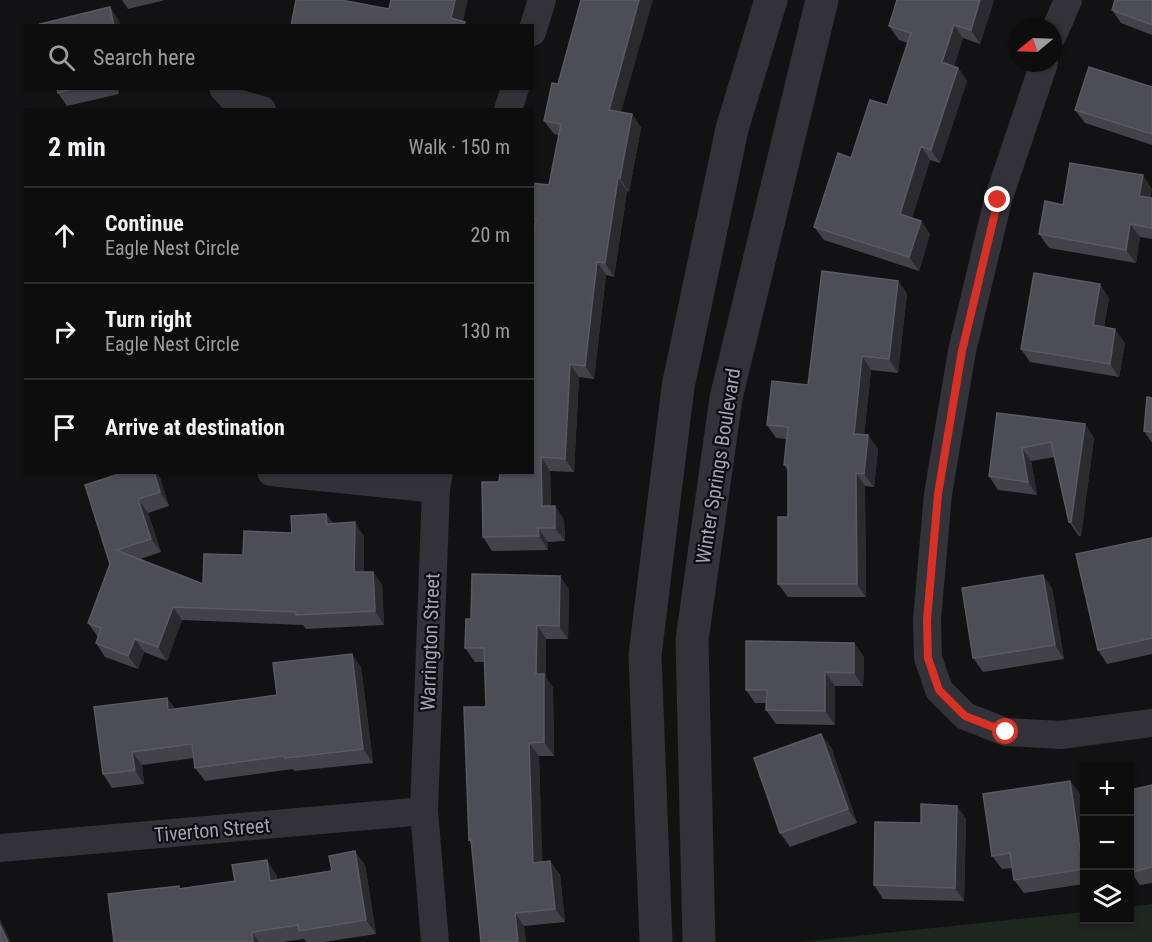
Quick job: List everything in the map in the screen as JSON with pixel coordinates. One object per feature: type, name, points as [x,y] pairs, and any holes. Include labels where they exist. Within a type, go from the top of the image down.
[{"type":"street","points":[[534,26],[542,0]]},
{"type":"street","points":[[656,942],[645,655],[676,399],[732,129],[771,0]]},
{"type":"street","name":"Winter Springs Boulevard","points":[[699,942],[692,640],[726,398],[822,0]]},
{"type":"street","points":[[1060,18],[1068,0]]},
{"type":"street","points":[[1041,72],[998,200],[962,351],[938,494],[927,620],[928,658],[939,690],[965,716],[1006,732],[1061,735],[1152,723]]},
{"type":"street","points":[[225,90],[237,104],[254,108]]},
{"type":"street","points":[[509,108],[514,90]]},
{"type":"street","points":[[308,474],[438,481]]},
{"type":"street","name":"Warrington Street","points":[[435,942],[424,812],[438,481]]},
{"type":"street","name":"Tiverton Street","points":[[0,848],[424,812]]},
{"type":"shaded area","points":[[1152,904],[1152,942],[799,942],[1080,912],[1080,924],[1134,924],[1134,906]]},
{"type":"building","points":[[296,0],[341,0],[389,9],[391,0],[455,0],[451,18],[465,22],[464,24],[291,24]]},
{"type":"building","points":[[581,0],[639,0],[609,110],[632,114],[620,178],[618,178],[605,263],[597,262],[585,366],[570,364],[565,459],[541,457],[542,506],[555,506],[555,528],[538,528],[539,536],[483,537],[482,482],[499,482],[500,474],[534,474],[534,232],[536,219],[534,218],[534,183],[549,185],[561,124],[544,121],[552,83],[558,84]]},
{"type":"building","points":[[897,0],[980,0],[971,30],[954,25],[942,62],[958,68],[931,150],[921,146],[900,214],[921,221],[909,257],[814,227],[838,153],[851,158],[870,100],[887,105],[911,33],[889,26]]},
{"type":"building","points":[[1115,0],[1152,0],[1152,25],[1112,10]]},
{"type":"building","points":[[110,7],[114,24],[40,24]]},
{"type":"building","points":[[1089,67],[1152,87],[1152,134],[1075,110]]},
{"type":"building","points":[[1070,163],[1143,175],[1139,196],[1152,198],[1152,228],[1130,224],[1126,250],[1039,234],[1045,201],[1063,205]]},
{"type":"building","points":[[822,271],[898,281],[889,359],[862,356],[854,434],[868,435],[864,474],[856,473],[857,584],[778,584],[778,517],[788,517],[788,465],[784,465],[788,427],[767,425],[772,381],[808,385]]},
{"type":"building","points":[[1034,273],[1100,284],[1093,325],[1115,329],[1110,364],[1021,349]]},
{"type":"building","points":[[1147,397],[1152,398],[1152,432],[1144,431]]},
{"type":"building","points":[[997,413],[1085,424],[1071,522],[1069,522],[1051,442],[1022,448],[1028,482],[989,476]]},
{"type":"building","points":[[119,474],[155,474],[160,492],[138,499],[151,539],[116,550],[203,584],[204,554],[243,555],[244,531],[292,533],[291,516],[326,514],[327,524],[355,522],[354,572],[373,572],[375,611],[296,615],[296,612],[173,607],[158,647],[135,639],[128,656],[96,643],[101,628],[88,623],[110,564],[85,485]]},
{"type":"building","points":[[1152,538],[1152,638],[1098,650],[1076,554]]},
{"type":"building","points":[[472,574],[560,576],[559,626],[537,625],[536,674],[544,674],[544,742],[529,743],[533,863],[550,861],[555,909],[515,913],[518,942],[481,942],[471,839],[469,840],[464,707],[486,707],[484,648],[465,648],[466,619],[471,619]]},
{"type":"building","points":[[1043,575],[1055,645],[973,658],[962,588]]},
{"type":"building","points":[[746,641],[854,643],[854,673],[825,672],[825,711],[766,710],[767,690],[746,690]]},
{"type":"building","points":[[352,654],[363,749],[285,758],[284,756],[195,768],[192,744],[132,752],[135,770],[103,774],[94,707],[167,698],[168,710],[277,695],[273,663]]},
{"type":"building","points":[[821,734],[848,809],[780,833],[754,758]]},
{"type":"building","points":[[1070,781],[1080,849],[1080,869],[1014,880],[1010,853],[992,856],[983,794]]},
{"type":"building","points":[[1152,785],[1152,867],[1134,871],[1134,816],[1134,789]]},
{"type":"building","points":[[921,804],[957,806],[955,888],[874,885],[875,822],[921,823]]},
{"type":"building","points":[[355,851],[366,920],[299,931],[298,925],[252,932],[253,942],[114,942],[108,894],[179,886],[179,889],[235,881],[232,865],[267,860],[270,881],[332,871],[329,856]]},
{"type":"building","points":[[0,925],[8,942],[0,942]]},
{"type":"route","points":[[998,200],[962,351],[938,494],[927,620],[928,658],[939,690],[965,716],[1006,732]]}]
